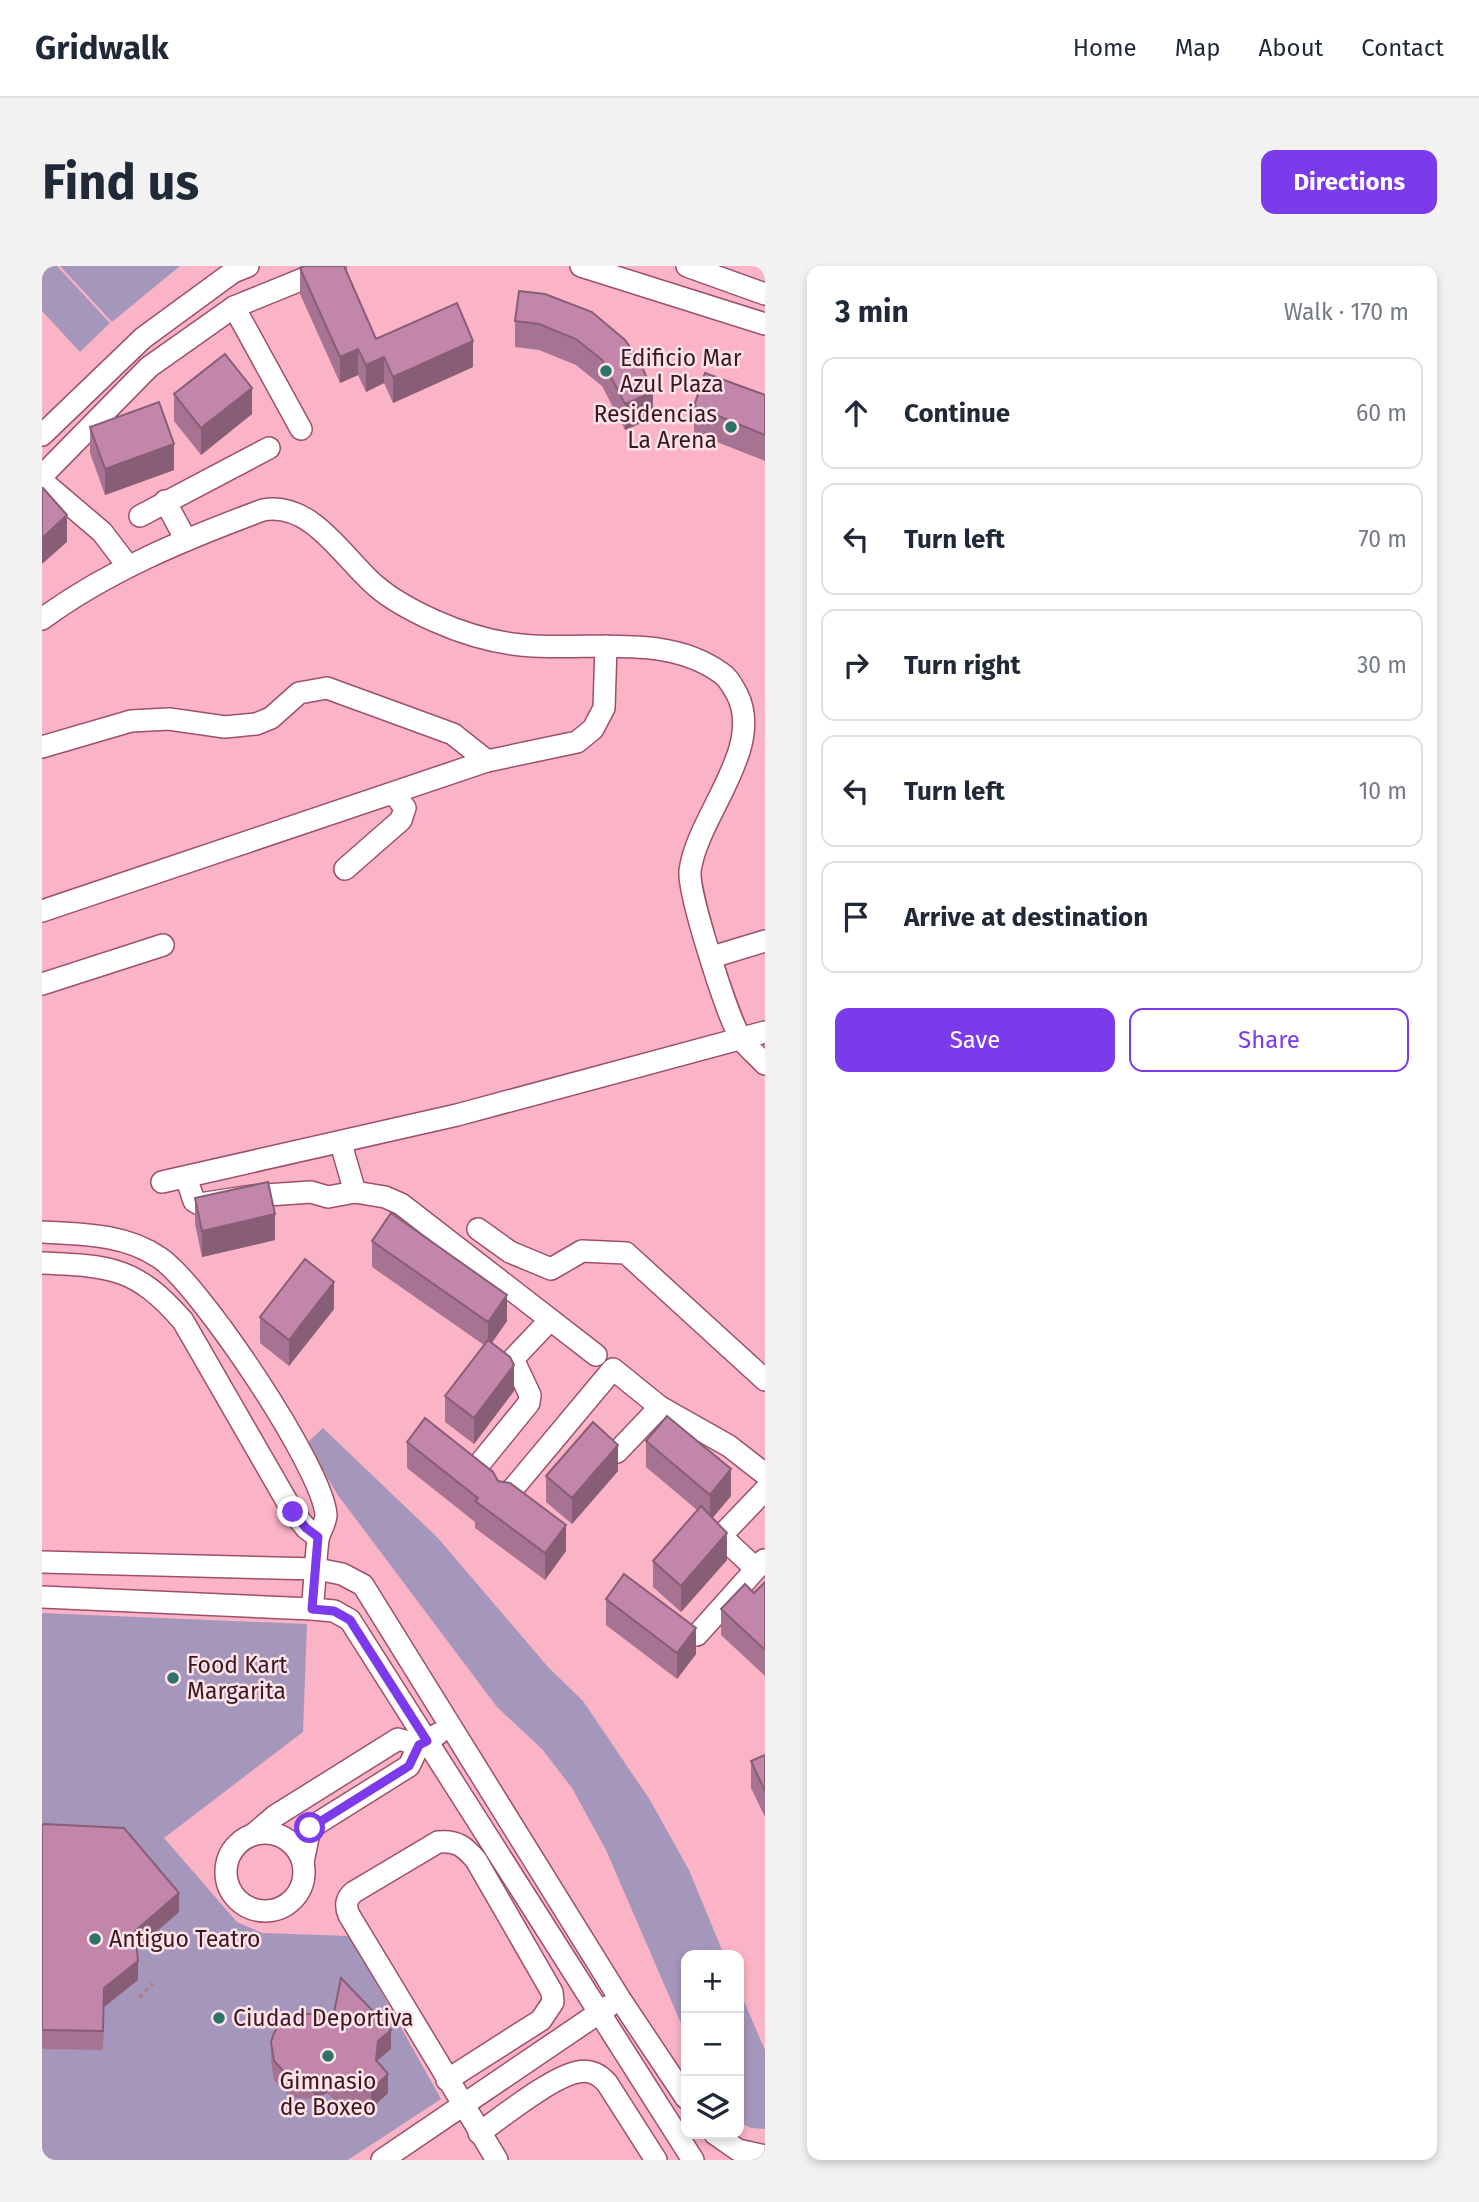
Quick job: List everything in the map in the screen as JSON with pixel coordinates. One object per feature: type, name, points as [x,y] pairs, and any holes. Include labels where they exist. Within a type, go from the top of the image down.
[{"type":"street","points":[[42,435],[143,338],[233,272],[248,266]]},
{"type":"street","points":[[42,476],[149,367],[234,307],[335,266]]},
{"type":"street","points":[[581,266],[765,324]]},
{"type":"street","points":[[688,266],[765,294]]},
{"type":"street","points":[[234,307],[301,429]]},
{"type":"street","points":[[140,516],[165,500],[269,447]]},
{"type":"street","points":[[42,481],[102,532],[128,566]]},
{"type":"street","points":[[165,500],[186,540]]},
{"type":"street","points":[[42,619],[128,566],[186,540],[263,510],[289,510],[322,532],[377,588],[432,620],[472,635],[521,645],[667,650],[706,662],[726,676],[740,700],[746,722],[743,748],[693,854],[690,875],[694,904],[740,1037],[765,1064]]},
{"type":"street","points":[[42,911],[395,795],[487,761],[576,742],[597,722],[604,708],[606,646]]},
{"type":"street","points":[[42,747],[68,738],[150,719],[225,727],[256,724],[271,718],[299,693],[327,688],[453,734],[487,761]]},
{"type":"street","points":[[345,869],[401,820],[405,808],[395,795]]},
{"type":"street","points":[[712,957],[765,941]]},
{"type":"street","points":[[42,985],[163,945]]},
{"type":"street","points":[[162,1182],[341,1144],[765,1032]]},
{"type":"street","points":[[341,1144],[355,1192]]},
{"type":"street","points":[[186,1177],[194,1201],[199,1204],[252,1196],[311,1192],[328,1197],[355,1192],[401,1203],[596,1355]]},
{"type":"street","points":[[478,1229],[510,1252],[551,1269],[582,1251],[626,1253],[765,1380]]},
{"type":"street","points":[[42,1232],[120,1240],[162,1259],[180,1276],[230,1340],[285,1422],[319,1491],[326,1517],[318,1537],[312,1609]]},
{"type":"street","points":[[42,1263],[109,1267],[149,1287],[171,1307],[183,1321],[293,1512],[306,1528],[318,1537]]},
{"type":"street","points":[[481,1462],[529,1403],[530,1395],[513,1359],[550,1320]]},
{"type":"street","points":[[506,1497],[613,1369],[660,1407],[729,1446],[765,1474]]},
{"type":"street","points":[[617,1452],[660,1407]]},
{"type":"street","points":[[697,1635],[760,1563],[721,1536],[765,1490]]},
{"type":"street","points":[[42,1562],[317,1569],[342,1574],[363,1585],[620,1999],[681,2090]]},
{"type":"street","points":[[149,1601],[153,1566]]},
{"type":"street","points":[[42,1597],[312,1609],[334,1611],[350,1620],[423,1743],[693,2160]]},
{"type":"street","points":[[423,1743],[398,1739],[275,1816],[256,1833],[242,1839],[231,1851],[226,1865],[226,1881],[233,1895],[244,1906],[267,1911],[288,1904],[299,1892],[304,1878],[303,1862],[310,1828],[409,1766],[423,1743],[452,1726]]},
{"type":"street","points":[[256,1833],[271,1832],[286,1838],[297,1848],[303,1862]]},
{"type":"street","points":[[447,2080],[541,2020],[553,2002],[552,1992],[476,1860],[464,1847],[445,1841],[354,1892],[346,1904],[349,1915],[463,2107],[497,2160]]},
{"type":"street","points":[[382,2160],[620,1999]]},
{"type":"street","points":[[479,2133],[566,2075],[587,2071],[607,2083],[656,2160]]},
{"type":"street","points":[[722,2139],[738,2150],[765,2156]]},
{"type":"path","points":[[205,1940],[227,1940]]},
{"type":"path","points":[[139,1998],[153,1983]]},
{"type":"shaded area","points":[[45,266],[57,266],[110,323],[80,352],[42,311],[42,269]]},
{"type":"shaded area","points":[[60,266],[180,266],[112,322]]},
{"type":"shaded area","points":[[323,1428],[438,1538],[548,1667],[583,1701],[650,1800],[689,1870],[722,1950],[681,1950],[681,2023],[606,1850],[572,1788],[542,1749],[497,1707],[337,1494],[307,1443]]},
{"type":"shaded area","name":"Ciudad Deportiva","points":[[42,1613],[307,1624],[303,1732],[164,1838],[237,1922],[262,1933],[350,1936],[441,2099],[348,2160],[42,2160]]},
{"type":"shaded area","points":[[744,2002],[765,2050],[765,2129],[744,2124]]},
{"type":"building","points":[[344,266],[376,339],[457,303],[473,341],[393,377],[384,357],[366,365],[358,349],[340,357],[300,268]]},
{"type":"building","points":[[519,291],[545,294],[592,312],[625,340],[639,360],[653,392],[625,404],[602,360],[576,339],[539,324],[515,321]]},
{"type":"building","points":[[225,354],[252,388],[201,428],[174,394]]},
{"type":"building","points":[[705,373],[765,395],[765,435],[694,406]]},
{"type":"building","points":[[159,402],[174,444],[105,469],[90,427]]},
{"type":"building","points":[[42,489],[67,515],[42,538]]},
{"type":"building","points":[[268,1182],[275,1214],[202,1231],[195,1198]]},
{"type":"building","points":[[391,1213],[507,1295],[488,1322],[372,1241]]},
{"type":"building","points":[[305,1259],[334,1282],[289,1340],[260,1317]]},
{"type":"building","points":[[488,1340],[510,1357],[514,1365],[474,1418],[445,1396]]},
{"type":"building","points":[[667,1416],[731,1469],[710,1495],[646,1441]]},
{"type":"building","points":[[425,1418],[493,1472],[498,1481],[510,1483],[566,1525],[545,1553],[475,1501],[478,1498],[407,1442]]},
{"type":"building","points":[[593,1422],[618,1445],[572,1498],[546,1476]]},
{"type":"building","points":[[701,1506],[727,1533],[681,1586],[653,1561]]},
{"type":"building","points":[[624,1574],[696,1628],[677,1653],[606,1599]]},
{"type":"building","points":[[765,1582],[765,1650],[721,1609],[745,1584],[754,1593]]},
{"type":"building","points":[[765,1755],[765,1791],[751,1761]]},
{"type":"building","name":"Antiguo Teatro","points":[[44,1824],[124,1828],[179,1893],[135,1931],[138,1961],[104,1988],[103,2031],[42,2030]]},
{"type":"building","name":"Gimnasio de Boxeo","points":[[341,1978],[391,2030],[378,2041],[376,2060],[388,2074],[371,2090],[344,2091],[327,2074],[314,2080],[295,2079],[287,2075],[274,2061],[271,2042],[274,2033],[279,2025],[295,2014],[314,2014],[332,2022]]},
{"type":"place","name":"Edificio Mar Azul Plaza","points":[[606,371]]},
{"type":"place","name":"Residencias La Arena","points":[[731,427]]},
{"type":"place","name":"Food Kart Margarita","points":[[173,1678]]},
{"type":"place","name":"Antiguo Teatro","points":[[95,1939]]},
{"type":"place","name":"Ciudad Deportiva","points":[[219,2018]]},
{"type":"place","name":"Gimnasio de Boxeo","points":[[328,2056]]},
{"type":"route","points":[[293,1512],[306,1528],[318,1537],[312,1609],[334,1611],[350,1620],[427,1741],[419,1745],[409,1766],[310,1828]]}]
